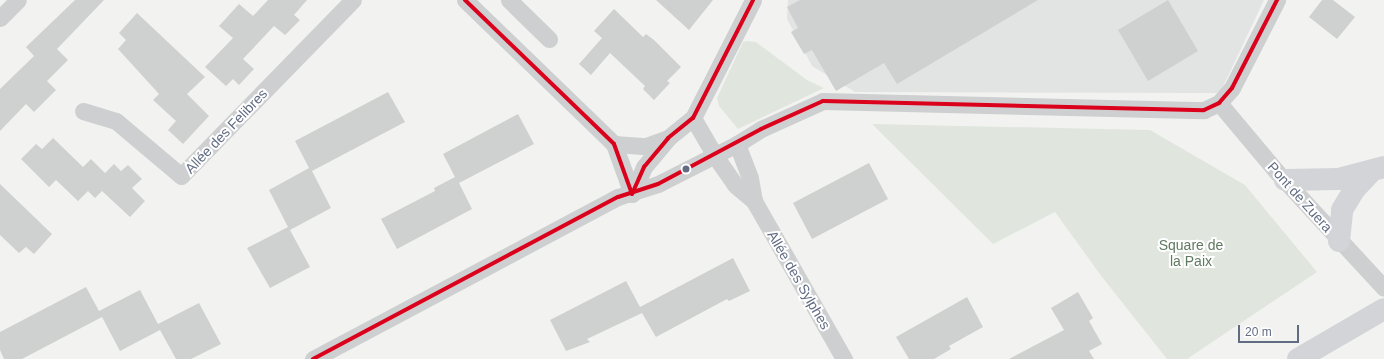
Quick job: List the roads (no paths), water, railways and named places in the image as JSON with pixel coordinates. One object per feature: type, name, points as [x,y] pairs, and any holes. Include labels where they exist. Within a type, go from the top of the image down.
[{"type":"main road","points":[[1285,180],[1339,179],[1377,170]]},
{"type":"main road","points":[[1340,241],[1342,210],[1354,190],[1377,170]]},
{"type":"main road","points":[[1298,359],[1384,310]]},
{"type":"street","points":[[0,18],[18,0]]},
{"type":"street","name":"Allée des Felibres","points":[[83,111],[116,120],[181,176],[354,0]]},
{"type":"street","points":[[465,0],[614,144],[632,194]]},
{"type":"street","points":[[509,0],[549,38]]},
{"type":"street","points":[[632,194],[644,167],[668,138],[693,118],[753,0]]},
{"type":"street","points":[[314,359],[618,197],[632,194],[715,156],[738,144],[761,129],[823,101],[841,100],[1178,111],[1204,110],[1219,103],[1232,88],[1277,0]]},
{"type":"street","name":"Pont de Zuera","points":[[1219,103],[1355,259],[1384,288]]},
{"type":"street","name":"Allée des Sylphes","points":[[693,118],[715,156],[736,185],[754,201],[844,359]]},
{"type":"street","points":[[614,144],[646,146],[668,138]]},
{"type":"street","name":"Allée des Sylphes","points":[[738,144],[750,178],[754,201]]},
{"type":"park label","name":"Square de la Paix","points":[[1191,254]]}]
